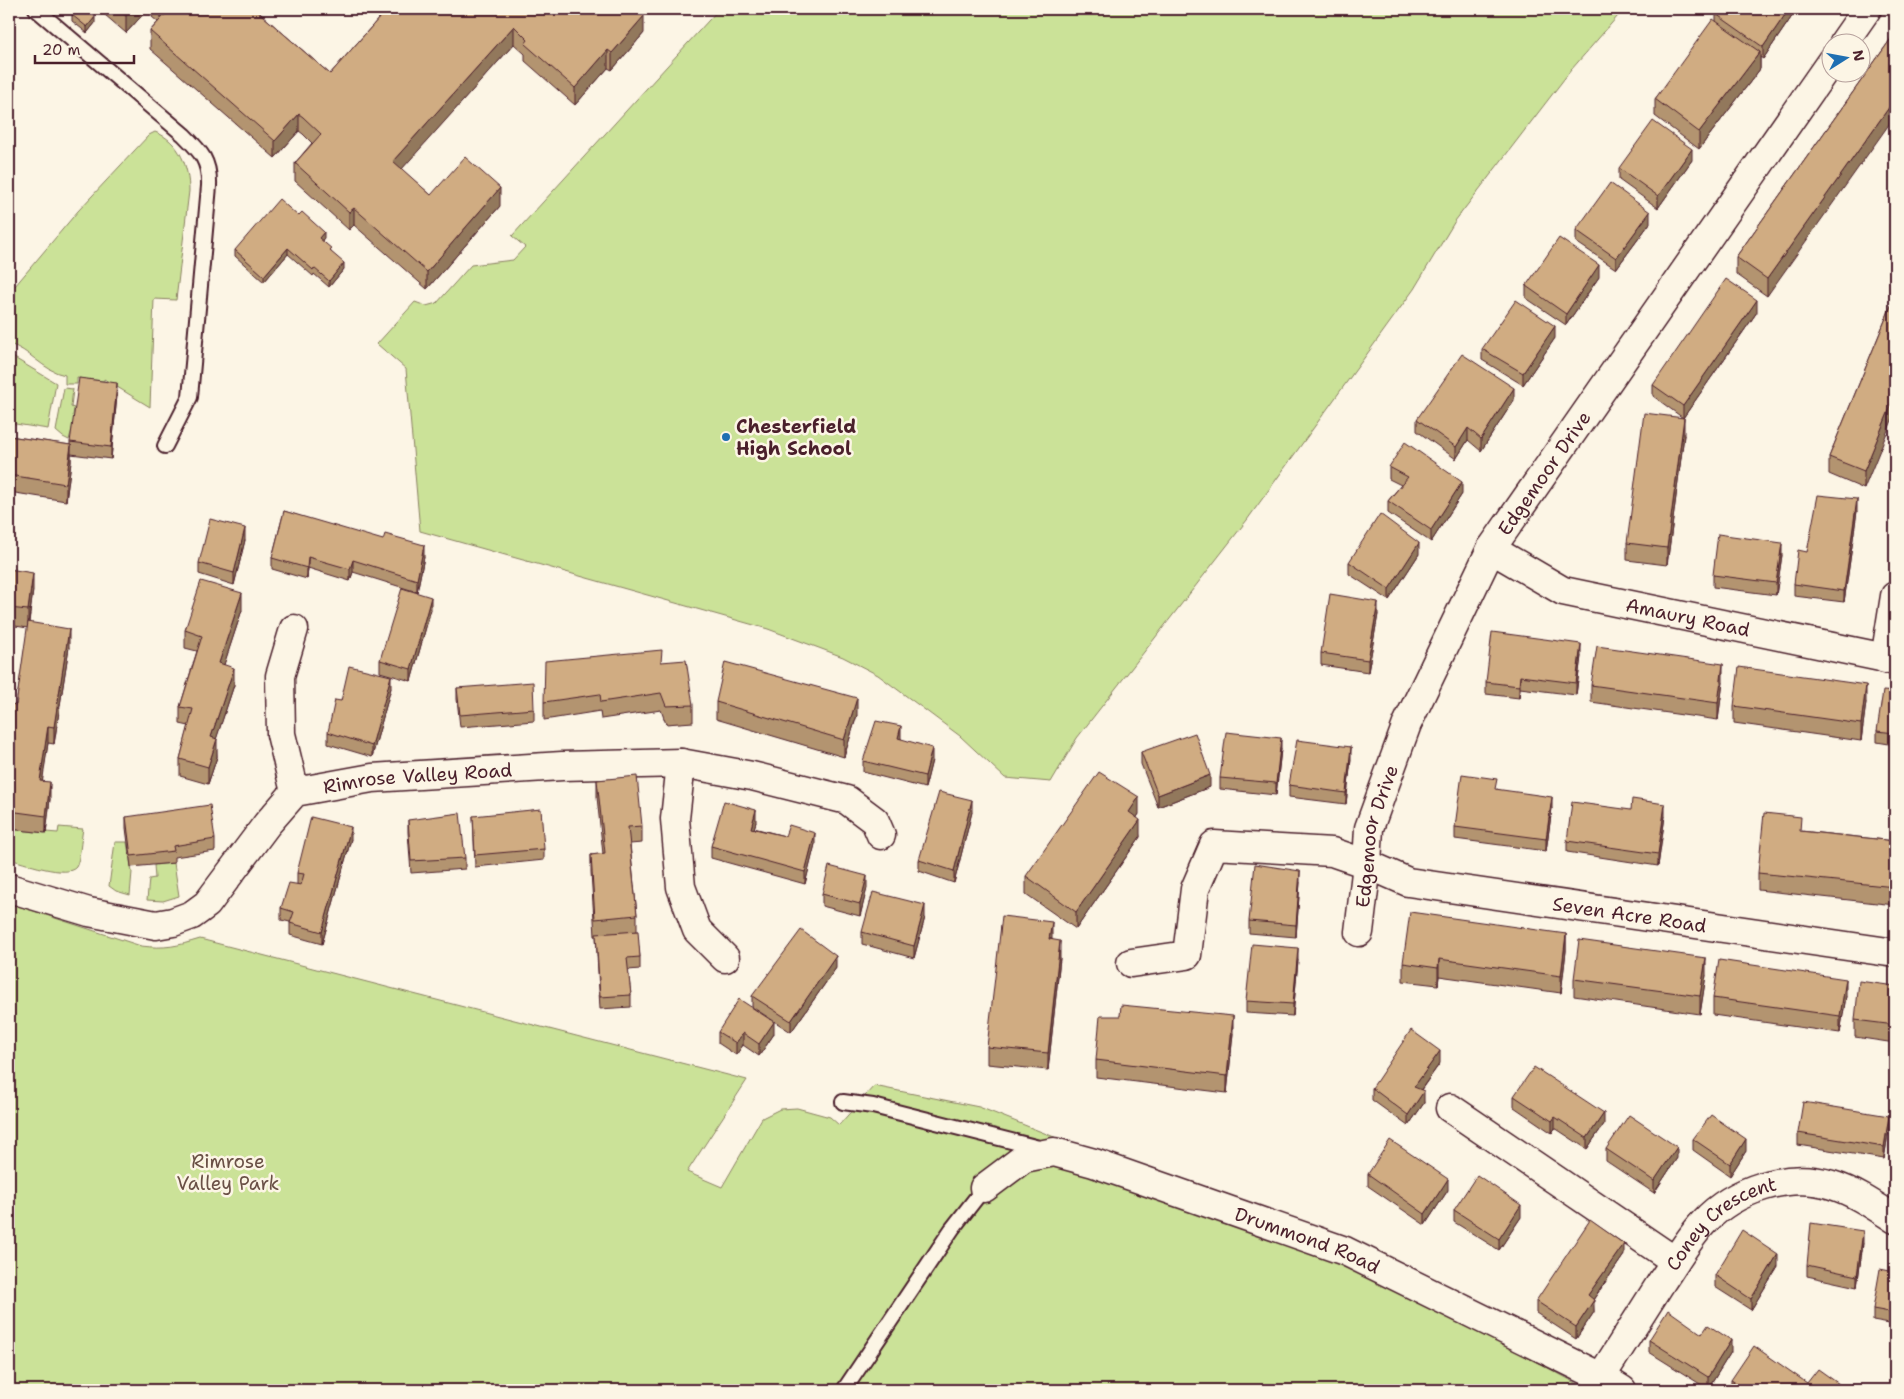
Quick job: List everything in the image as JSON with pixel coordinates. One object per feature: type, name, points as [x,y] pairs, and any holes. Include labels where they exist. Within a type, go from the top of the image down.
[{"type":"street","points":[[1851,32],[1868,9]]},
{"type":"street","name":"Edgemoor Drive","points":[[1359,932],[1369,828],[1407,724],[1491,549],[1822,74]]},
{"type":"street","name":"Amaury Road","points":[[1491,549],[1563,591],[1890,659]]},
{"type":"street","points":[[1890,659],[1895,596]]},
{"type":"street","points":[[294,629],[280,676],[281,734],[295,792]]},
{"type":"street","points":[[681,763],[675,819],[681,887],[697,930],[725,958]]},
{"type":"street","name":"Rimrose Valley Road","points":[[9,888],[89,912],[156,925],[173,922],[192,916],[207,904],[267,824],[295,792],[372,778],[562,766],[681,763],[752,776],[847,800],[874,821],[881,835]]},
{"type":"street","name":"Seven Acre Road","points":[[1131,963],[1187,955],[1194,889],[1214,845],[1332,852],[1367,864],[1408,882],[1895,953]]},
{"type":"street","points":[[1450,1108],[1675,1261]]},
{"type":"street","name":"Drummond Road","points":[[984,1188],[1024,1158],[1054,1152],[1094,1164],[1345,1251],[1611,1384]]},
{"type":"street","name":"Coney Crescent","points":[[1611,1384],[1675,1261],[1704,1222],[1731,1200],[1761,1186],[1796,1179],[1831,1184],[1862,1197],[1895,1219]]},
{"type":"lane","points":[[36,9],[184,135],[195,146],[207,163],[209,186],[190,397],[165,446]]},
{"type":"lane","points":[[843,1102],[873,1106],[1054,1152]]},
{"type":"lane","points":[[844,1390],[952,1229],[984,1188]]},
{"type":"green space","name":"Chesterfield High School","points":[[719,9],[1624,9],[1571,70],[1455,221],[1414,289],[1247,520],[1077,738],[1051,782],[1005,778],[960,736],[878,675],[843,657],[768,629],[420,531],[406,369],[377,344],[415,302],[426,306],[437,303],[471,265],[513,260],[525,247],[512,236]]},
{"type":"green space","points":[[155,132],[164,136],[177,149],[185,165],[189,191],[176,300],[154,299],[150,407],[104,379],[104,381],[77,378],[77,384],[65,384],[65,375],[57,373],[23,350],[9,344],[9,281],[15,286],[78,211],[149,135]]},
{"type":"green space","points":[[11,356],[56,383],[48,429],[9,423]]},
{"type":"green space","points":[[64,388],[73,389],[71,407],[74,408],[73,416],[75,418],[69,440],[56,431]]},
{"type":"green space","points":[[59,827],[83,829],[76,867],[71,870],[54,871],[9,859],[9,829],[58,833]]},
{"type":"green space","points":[[115,842],[127,842],[132,872],[130,895],[116,891],[109,886]]},
{"type":"green space","points":[[174,863],[179,896],[163,901],[147,900],[149,879],[155,878],[154,865]]},
{"type":"green space","name":"Rimrose Valley Park","points":[[9,903],[141,946],[171,946],[200,939],[747,1080],[687,1172],[722,1187],[762,1118],[780,1109],[797,1108],[830,1117],[839,1125],[874,1086],[979,1107],[1300,1235],[1589,1390],[9,1390]]},
{"type":"building","points":[[77,9],[85,9],[95,17],[87,27],[72,15]]},
{"type":"building","points":[[117,9],[132,9],[126,16]]},
{"type":"building","points":[[170,9],[255,9],[330,74],[387,9],[636,9],[644,16],[612,53],[608,50],[575,88],[525,44],[528,40],[514,26],[393,161],[431,195],[465,157],[500,188],[427,272],[354,208],[349,212],[295,163],[321,134],[303,117],[299,114],[275,141],[150,31]]},
{"type":"building","points":[[1720,9],[1789,9],[1763,47],[1716,14]]},
{"type":"building","points":[[1713,19],[1760,52],[1699,132],[1655,99]]},
{"type":"building","points":[[1895,33],[1895,99],[1767,279],[1736,257],[1860,82],[1872,82],[1872,65]]},
{"type":"building","points":[[1653,121],[1692,149],[1658,196],[1619,168]]},
{"type":"building","points":[[1610,183],[1650,212],[1616,258],[1576,230]]},
{"type":"building","points":[[279,199],[298,216],[302,212],[324,232],[319,238],[344,263],[329,281],[288,248],[264,276],[235,250]]},
{"type":"building","points":[[1559,238],[1599,265],[1566,314],[1526,286]]},
{"type":"building","points":[[1726,279],[1757,300],[1683,406],[1653,385]]},
{"type":"building","points":[[1895,296],[1895,396],[1864,471],[1829,457]]},
{"type":"building","points":[[1516,300],[1555,326],[1523,373],[1482,349]]},
{"type":"building","points":[[1462,354],[1514,388],[1481,439],[1468,428],[1456,447],[1417,419]]},
{"type":"building","points":[[79,378],[117,383],[111,447],[70,442]]},
{"type":"building","points":[[1644,413],[1684,418],[1667,548],[1627,543]]},
{"type":"building","points":[[9,436],[71,445],[66,484],[9,475]]},
{"type":"building","points":[[1405,442],[1462,482],[1431,530],[1388,501],[1408,477],[1389,467]]},
{"type":"building","points":[[1818,495],[1857,499],[1844,591],[1794,584],[1798,550],[1807,552]]},
{"type":"building","points":[[284,511],[383,540],[385,534],[424,545],[417,580],[353,560],[350,569],[308,557],[307,568],[272,558]]},
{"type":"building","points":[[1380,514],[1419,543],[1389,589],[1349,562]]},
{"type":"building","points":[[210,519],[245,528],[234,573],[199,563]]},
{"type":"building","points":[[1718,534],[1782,543],[1776,583],[1713,575]]},
{"type":"building","points":[[9,569],[33,573],[28,610],[9,608]]},
{"type":"building","points":[[201,581],[242,593],[219,663],[234,668],[211,737],[217,739],[208,767],[180,759],[193,709],[180,707],[202,636],[185,630]]},
{"type":"building","points":[[402,588],[431,597],[411,669],[380,660]]},
{"type":"building","points":[[1330,594],[1378,602],[1368,660],[1321,653]]},
{"type":"building","points":[[28,622],[69,629],[54,727],[48,726],[40,781],[50,782],[46,816],[9,811],[9,720],[11,704],[16,705]]},
{"type":"building","points":[[1492,632],[1581,644],[1576,683],[1520,676],[1519,686],[1486,682]]},
{"type":"building","points":[[1597,646],[1723,664],[1718,703],[1591,685]]},
{"type":"building","points":[[662,650],[661,662],[686,660],[693,705],[666,706],[661,693],[601,702],[600,694],[544,702],[545,661]]},
{"type":"building","points":[[725,662],[857,698],[844,740],[716,702]]},
{"type":"building","points":[[349,666],[391,676],[372,746],[328,732],[335,700],[341,701]]},
{"type":"building","points":[[1739,667],[1866,685],[1861,724],[1734,706]]},
{"type":"building","points":[[533,682],[534,709],[460,715],[457,688]]},
{"type":"building","points":[[1883,691],[1895,692],[1895,733],[1877,731]]},
{"type":"building","points":[[876,721],[901,726],[898,738],[932,748],[925,776],[863,761]]},
{"type":"building","points":[[1226,732],[1281,738],[1276,783],[1220,778]]},
{"type":"building","points":[[1195,733],[1210,775],[1158,795],[1141,752]]},
{"type":"building","points":[[1297,740],[1351,747],[1346,793],[1289,785]]},
{"type":"building","points":[[1099,772],[1139,797],[1129,812],[1140,820],[1076,912],[1026,876]]},
{"type":"building","points":[[1462,774],[1497,779],[1495,789],[1552,797],[1546,839],[1455,827]]},
{"type":"building","points":[[637,776],[642,826],[628,827],[637,915],[595,919],[591,855],[605,853],[597,780]]},
{"type":"building","points":[[939,792],[972,800],[954,871],[919,860]]},
{"type":"building","points":[[1632,799],[1665,804],[1658,854],[1567,841],[1572,802],[1631,810]]},
{"type":"building","points":[[724,801],[756,810],[751,828],[785,836],[789,825],[815,833],[805,872],[711,846]]},
{"type":"building","points":[[210,805],[215,839],[173,846],[174,851],[131,856],[126,817]]},
{"type":"building","points":[[541,809],[544,849],[475,855],[473,816]]},
{"type":"building","points":[[460,813],[465,858],[411,861],[408,820]]},
{"type":"building","points":[[1764,813],[1801,817],[1800,831],[1895,841],[1895,887],[1758,873]]},
{"type":"building","points":[[311,817],[351,827],[322,932],[290,923],[294,912],[281,908],[289,883],[301,885],[304,874],[297,873]]},
{"type":"building","points":[[1255,864],[1300,871],[1296,925],[1249,921]]},
{"type":"building","points":[[829,866],[867,876],[860,904],[822,894]]},
{"type":"building","points":[[873,892],[925,905],[914,946],[862,932]]},
{"type":"building","points":[[1410,912],[1566,934],[1561,976],[1439,959],[1438,968],[1403,963]]},
{"type":"building","points":[[1002,916],[1052,922],[1049,939],[1060,941],[1048,1053],[987,1047]]},
{"type":"building","points":[[801,930],[836,956],[791,1021],[752,996]]},
{"type":"building","points":[[638,931],[640,957],[627,958],[631,995],[600,997],[596,934]]},
{"type":"building","points":[[1579,940],[1706,958],[1700,996],[1574,979]]},
{"type":"building","points":[[1252,944],[1298,948],[1293,1004],[1246,1001]]},
{"type":"building","points":[[1719,960],[1846,979],[1840,1016],[1713,998]]},
{"type":"building","points":[[1859,981],[1895,986],[1895,1025],[1855,1020]]},
{"type":"building","points":[[739,999],[774,1022],[759,1044],[743,1033],[736,1043],[718,1032]]},
{"type":"building","points":[[1121,1005],[1233,1016],[1227,1076],[1096,1060],[1100,1016],[1120,1016]]},
{"type":"building","points":[[1411,1030],[1440,1051],[1414,1087],[1424,1091],[1408,1115],[1372,1088]]},
{"type":"building","points":[[1534,1067],[1604,1113],[1587,1138],[1555,1117],[1552,1121],[1514,1096]]},
{"type":"building","points":[[1803,1102],[1889,1116],[1884,1147],[1798,1133]]},
{"type":"building","points":[[1629,1115],[1677,1147],[1654,1181],[1606,1149]]},
{"type":"building","points":[[1711,1115],[1746,1139],[1730,1164],[1693,1139]]},
{"type":"building","points":[[1390,1140],[1448,1179],[1425,1214],[1368,1174]]},
{"type":"building","points":[[1477,1175],[1521,1205],[1499,1239],[1454,1210]]},
{"type":"building","points":[[1590,1220],[1624,1244],[1588,1295],[1594,1300],[1576,1327],[1536,1301]]},
{"type":"building","points":[[1811,1223],[1863,1231],[1857,1276],[1807,1265]]},
{"type":"building","points":[[1742,1230],[1778,1254],[1751,1299],[1715,1275]]},
{"type":"building","points":[[1880,1269],[1895,1272],[1895,1313],[1873,1309]]},
{"type":"building","points":[[1668,1310],[1702,1334],[1708,1325],[1731,1340],[1708,1377],[1649,1340]]},
{"type":"building","points":[[1754,1346],[1807,1383],[1818,1369],[1839,1384],[1836,1390],[1747,1390],[1731,1380]]},
{"type":"place","name":"Chesterfield High School","points":[[726,437]]}]
